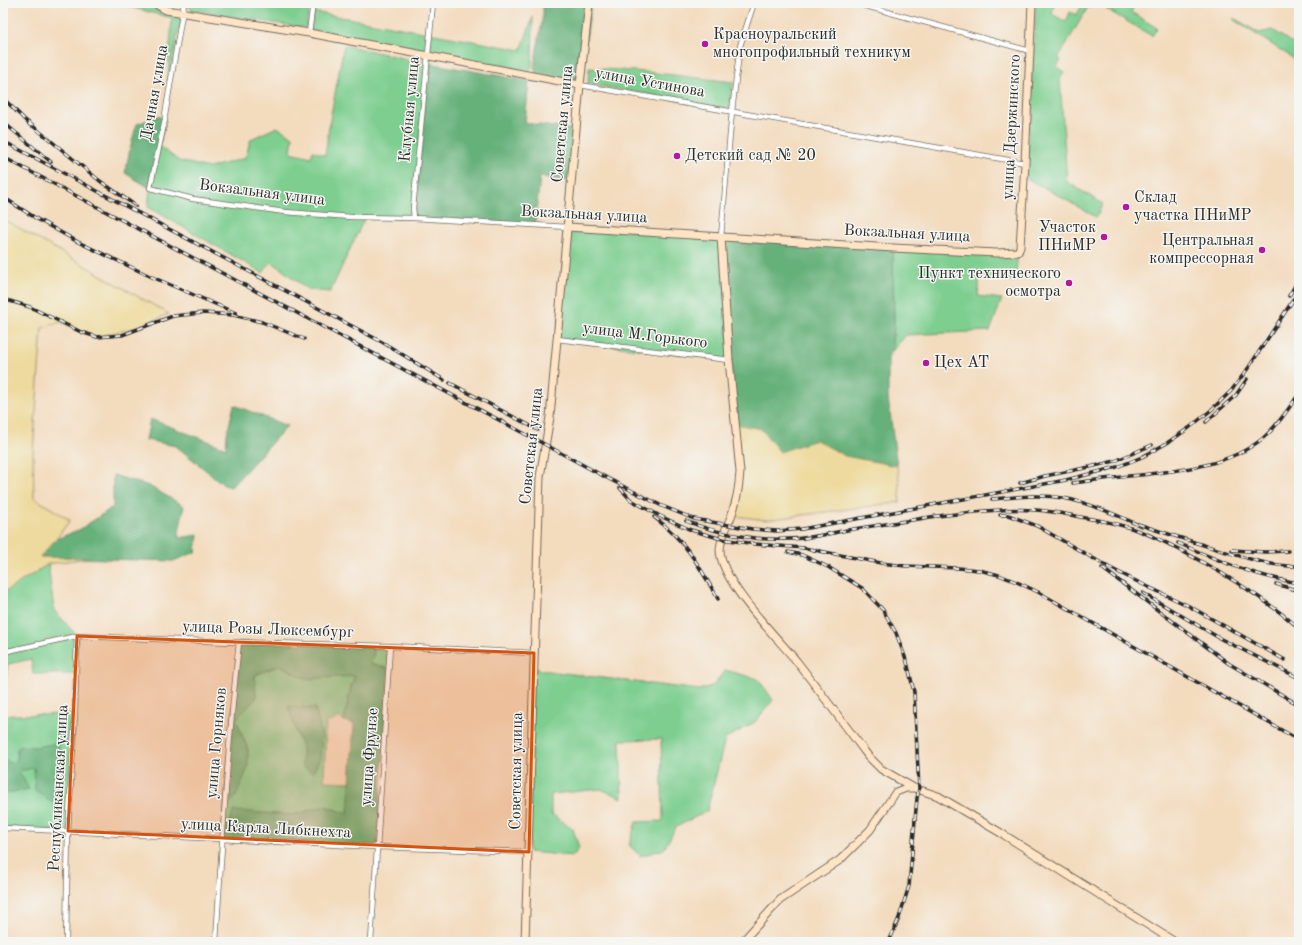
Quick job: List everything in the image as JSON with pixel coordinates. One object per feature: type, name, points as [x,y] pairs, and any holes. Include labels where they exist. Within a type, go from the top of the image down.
[{"type":"street","name":"улица Устинова","points":[[154,3],[166,10],[309,33],[580,85],[1025,163]]},
{"type":"street","name":"Дачная улица","points":[[150,188],[165,120],[184,3]]},
{"type":"street","points":[[309,33],[313,3]]},
{"type":"street","name":"Клубная улица","points":[[414,218],[413,208],[434,3]]},
{"type":"street","name":"Советская улица","points":[[525,942],[540,477],[550,417],[580,85],[589,3]]},
{"type":"street","points":[[754,3],[740,46],[732,111],[721,237],[729,360],[739,453],[740,481],[732,514],[722,539],[720,549],[724,566],[745,602],[798,663],[868,756],[881,769],[914,788],[938,796],[1001,833],[1175,942]]},
{"type":"street","points":[[855,3],[1030,51]]},
{"type":"street","name":"улица Дзержинского","points":[[1018,252],[1020,247],[1025,163],[1032,3]]},
{"type":"street","name":"Вокзальная улица","points":[[150,188],[193,199],[285,212],[351,217],[414,218],[922,249],[997,253],[1018,252]]},
{"type":"street","name":"улица М.Горького","points":[[557,339],[729,360]]},
{"type":"street","name":"улица Розы Люксембург","points":[[3,652],[78,636],[390,646],[534,653]]},
{"type":"street","name":"Республиканская улица","points":[[66,942],[68,831],[78,636]]},
{"type":"street","name":"улица Горняков","points":[[216,942],[233,694],[239,642]]},
{"type":"street","name":"улица Фрунзе","points":[[371,942],[390,646]]},
{"type":"street","points":[[742,942],[780,900],[840,860],[870,830],[896,792],[906,788],[914,788]]},
{"type":"street","name":"улица Карла Либкнехта","points":[[3,828],[222,840],[529,852]]},
{"type":"highlighted area","points":[[77,636],[534,653],[529,852],[68,831]]},
{"type":"green space","points":[[114,3],[154,3],[182,13],[167,89],[172,18]]},
{"type":"green space","points":[[187,3],[267,3],[309,10],[306,28],[191,10]]},
{"type":"green space","points":[[543,3],[591,3],[580,85],[536,73],[534,67],[543,15]]},
{"type":"green space","points":[[1036,3],[1054,3],[1052,14],[1066,22],[1070,12],[1077,15],[1083,3],[1095,3],[1092,7],[1088,7],[1058,58],[1061,60],[1057,67],[1064,72],[1060,79],[1067,182],[1103,204],[1096,217],[1026,178]]},
{"type":"green space","points":[[1114,3],[1136,3],[1131,12],[1157,28],[1152,36],[1106,9]]},
{"type":"green space","points":[[314,12],[521,50],[533,17],[532,64],[530,71],[430,54],[430,36],[426,52],[345,38],[311,30]]},
{"type":"green space","points":[[1234,18],[1259,33],[1273,30],[1299,48],[1299,62],[1234,20]]},
{"type":"green space","points":[[344,45],[425,63],[414,218],[365,217],[330,292],[308,290],[271,261],[263,273],[148,207],[150,188],[159,146],[179,161],[209,168],[245,158],[251,139],[277,127],[293,137],[291,152],[311,157],[313,151],[325,155]]},
{"type":"green space","points":[[428,63],[529,81],[525,123],[576,130],[570,181],[540,177],[535,224],[414,218]]},
{"type":"green space","points":[[589,68],[647,72],[733,82],[729,109],[588,84]]},
{"type":"green space","points":[[159,116],[165,120],[150,188],[125,173],[137,124]]},
{"type":"green space","points":[[568,227],[721,237],[729,360],[557,339]]},
{"type":"green space","points":[[721,237],[893,248],[894,327],[892,341],[893,350],[888,357],[888,398],[897,466],[845,456],[816,440],[780,452],[761,429],[736,424]]},
{"type":"green space","points":[[893,248],[1018,252],[1015,281],[980,277],[978,296],[1002,299],[990,331],[906,335],[893,350]]},
{"type":"green space","points":[[234,405],[287,426],[231,487],[224,485],[176,446],[146,440],[150,419],[226,448],[227,434]]},
{"type":"green space","points":[[113,475],[149,486],[184,506],[178,538],[198,535],[196,552],[173,561],[40,557],[56,539],[79,530],[113,507]]},
{"type":"green space","points":[[48,564],[54,610],[77,636],[76,674],[33,674],[31,659],[8,664],[3,699],[3,593]]},
{"type":"green space","points":[[239,642],[373,646],[374,653],[370,663],[389,669],[377,847],[222,840],[234,811],[293,815],[325,806],[348,814],[354,724],[344,721],[351,686],[355,676],[305,679],[280,665],[255,675],[256,699],[236,719],[248,750],[248,767],[236,797],[224,809]]},
{"type":"green space","points":[[373,646],[390,646],[389,669],[370,663],[374,653]]},
{"type":"green space","points":[[280,665],[306,679],[355,675],[351,686],[344,721],[339,717],[331,722],[326,721],[324,781],[351,782],[348,814],[325,806],[293,815],[234,811],[222,840],[224,809],[248,750],[236,719],[256,699],[255,675]]},
{"type":"green space","points":[[533,668],[699,690],[714,685],[725,670],[758,679],[773,700],[755,722],[725,739],[707,811],[676,827],[664,849],[640,856],[629,845],[636,822],[663,821],[661,739],[620,740],[622,798],[601,789],[551,794],[551,814],[573,829],[579,848],[573,856],[529,852]]},
{"type":"green space","points":[[288,706],[315,708],[322,735],[320,757],[313,773],[302,766],[302,747]]},
{"type":"green space","points":[[3,714],[75,714],[68,831],[3,828]]},
{"type":"green space","points":[[59,743],[58,773],[53,777],[59,784],[52,803],[35,790],[34,768],[19,771],[29,789],[3,794],[3,759],[11,763],[17,760],[17,749],[21,746],[35,747]]},
{"type":"sand","points":[[3,219],[169,314],[134,328],[97,337],[81,332],[61,322],[42,328],[33,452],[34,498],[70,520],[40,557],[88,558],[48,564],[3,593]]},
{"type":"sand","points":[[736,424],[761,429],[780,452],[816,440],[845,456],[897,466],[900,502],[766,520],[732,515],[739,490]]},
{"type":"railway","points":[[3,98],[31,126]]},
{"type":"railway","points":[[3,122],[51,162]]},
{"type":"railway","points":[[28,122],[100,181],[136,206]]},
{"type":"railway","points":[[3,141],[382,342],[444,380]]},
{"type":"railway","points":[[3,157],[662,506],[694,519],[752,529],[777,531],[802,529],[1066,480],[1117,467],[1142,457],[1167,443],[1189,428],[1231,391],[1249,367],[1299,291]]},
{"type":"railway","points":[[3,197],[37,219],[78,242],[152,277],[236,313]]},
{"type":"railway","points":[[1289,296],[1299,279]]},
{"type":"railway","points":[[3,299],[30,307],[81,332],[97,337],[122,335],[173,316],[203,313],[233,315],[262,322],[304,339]]},
{"type":"railway","points":[[1206,422],[1236,395],[1247,379]]},
{"type":"railway","points":[[450,383],[538,430]]},
{"type":"railway","points":[[1073,483],[1188,469],[1220,461],[1249,448],[1262,439],[1273,429],[1299,394]]},
{"type":"railway","points":[[1020,483],[1115,461],[1152,445]]},
{"type":"railway","points":[[620,488],[631,500],[660,516],[691,530],[722,539],[755,544],[804,548],[881,563],[905,566],[979,570],[999,575],[1038,592],[1299,740]]},
{"type":"railway","points":[[992,499],[1037,496],[1063,498],[1093,506],[1141,526]]},
{"type":"railway","points":[[686,521],[710,529],[736,535],[762,539],[795,539],[930,517],[983,511],[1023,510],[1061,513],[1121,525],[1165,542],[1240,584],[1276,609],[1299,628]]},
{"type":"railway","points":[[1000,515],[1008,515],[1037,526],[1110,568],[1187,605],[1285,660]]},
{"type":"railway","points":[[654,517],[683,544],[718,599]]},
{"type":"railway","points":[[1138,524],[1249,559],[1279,565],[1299,566]]},
{"type":"railway","points":[[1178,543],[1222,562],[1267,577],[1299,583]]},
{"type":"railway","points":[[1232,550],[1265,552],[1288,551]]},
{"type":"railway","points":[[788,552],[802,555],[828,567],[862,588],[883,610],[896,633],[907,662],[914,692],[919,789],[909,886],[899,918],[889,942]]},
{"type":"railway","points":[[1102,568],[1228,663],[1299,705]]},
{"type":"railway","points":[[1276,584],[1299,591]]},
{"type":"railway","points":[[1143,593],[1221,639],[1299,678]]},
{"type":"place","name":"Красноуральский многопрофильный техникум","points":[[705,44]]},
{"type":"place","name":"Детский сад № 20","points":[[677,156]]},
{"type":"place","name":"Склад участка ПНиМР","points":[[1126,207]]},
{"type":"place","name":"Участок ПНиМР","points":[[1104,237]]},
{"type":"place","name":"Центральная компрессорная","points":[[1262,250]]},
{"type":"place","name":"Пункт технического осмотра","points":[[1069,283]]},
{"type":"place","name":"Цех АТ","points":[[926,363]]}]
